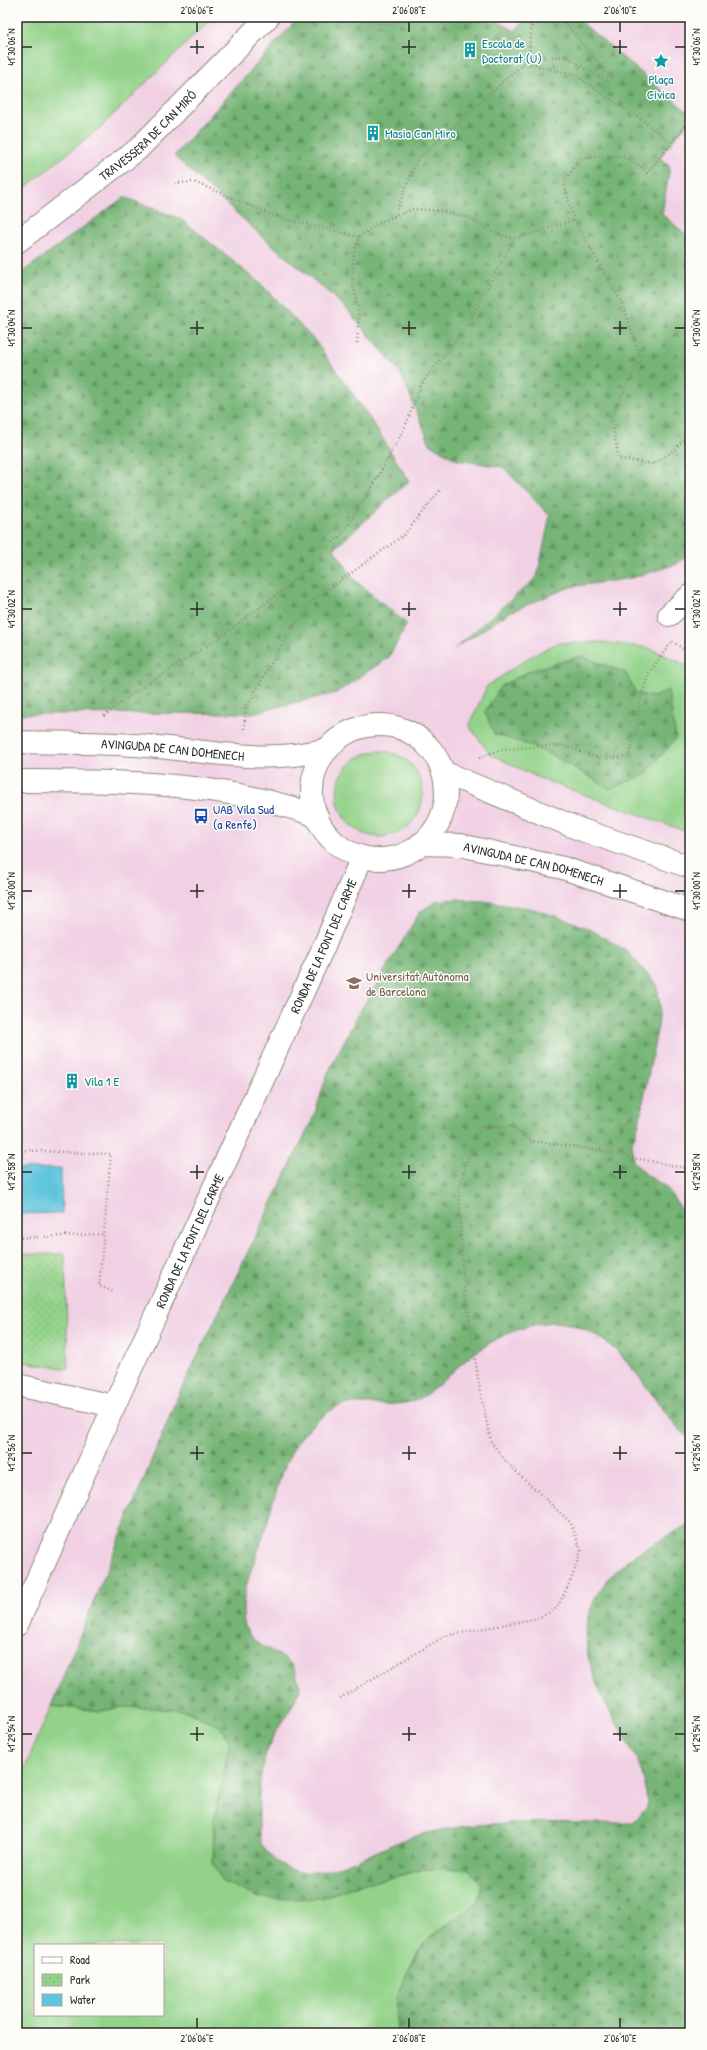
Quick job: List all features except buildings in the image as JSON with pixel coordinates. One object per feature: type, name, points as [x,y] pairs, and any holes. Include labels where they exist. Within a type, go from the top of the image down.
[{"type":"street","name":"TRAVESSERA DE CAN MIRÓ","points":[[17,242],[138,149],[268,17]]},
{"type":"street","points":[[669,615],[690,596]]},
{"type":"street","points":[[370,726],[391,726],[408,732],[422,741],[435,755],[443,772],[446,792],[443,812],[434,830],[420,844],[408,852],[389,858],[362,857],[349,852],[332,839],[323,829],[317,816],[313,802],[313,781],[317,767],[328,749],[350,732],[370,726]]},
{"type":"street","name":"AVINGUDA DE CAN DOMENECH","points":[[17,742],[147,746],[240,757],[284,757],[328,749]]},
{"type":"street","points":[[443,772],[579,829],[690,867]]},
{"type":"street","points":[[17,781],[119,781],[190,787],[285,804],[317,816]]},
{"type":"street","name":"AVINGUDA DE CAN DOMENECH","points":[[420,844],[460,845],[563,868],[690,910]]},
{"type":"street","name":"RONDA DE LA FONT DEL CARME","points":[[17,1626],[114,1406],[324,946],[362,857]]},
{"type":"street","points":[[17,1385],[114,1406]]},
{"type":"path","points":[[528,58],[533,17]]},
{"type":"path","points":[[393,217],[417,160],[528,58],[565,56],[607,82],[610,78],[560,17]]},
{"type":"path","points":[[528,58],[540,67],[573,74],[645,122],[671,143]]},
{"type":"path","points":[[690,120],[647,173],[638,163],[615,155],[579,159],[564,182],[574,220],[623,306],[641,360],[626,384],[611,418],[619,459],[654,464],[674,450],[690,432]]},
{"type":"path","points":[[174,183],[194,182],[278,217],[359,237]]},
{"type":"path","points":[[357,343],[359,312],[353,286],[353,258],[359,237],[380,222],[414,209],[442,211],[470,218],[488,230],[514,239],[574,220]]},
{"type":"path","points":[[102,717],[132,694],[222,636],[287,587],[342,534],[374,484],[406,427],[422,383],[464,330],[514,239]]},
{"type":"path","points":[[243,734],[246,708],[282,644],[312,601],[404,535],[441,489]]},
{"type":"path","points":[[475,759],[502,749],[561,745],[603,759],[629,756],[638,724],[639,703],[649,673],[672,641],[690,654]]},
{"type":"path","points":[[690,658],[688,674],[690,688]]},
{"type":"path","points":[[340,1698],[445,1636],[538,1618],[557,1608],[571,1580],[581,1551],[571,1523],[508,1464],[491,1442],[480,1390],[463,1278],[459,1188],[469,1154],[481,1126],[512,1126],[531,1140],[579,1147],[690,1169]]},
{"type":"path","points":[[17,1150],[111,1154],[99,1286],[114,1292]]},
{"type":"path","points":[[17,1238],[103,1234]]},
{"type":"shaded area","name":"Universitat Autònoma de Barcelona","points":[[21,17],[690,17],[690,2033],[17,2033],[17,20]]},
{"type":"green space","points":[[21,17],[213,17],[103,125],[17,194],[17,20]]},
{"type":"green space","points":[[299,17],[490,17],[515,31],[527,17],[575,17],[690,114],[690,120],[660,157],[670,167],[662,214],[690,238],[690,553],[677,564],[632,578],[570,587],[510,612],[454,649],[537,577],[550,516],[503,467],[457,460],[430,444],[400,372],[343,305],[265,239],[174,156]]},
{"type":"green space","points":[[124,197],[181,219],[261,284],[316,342],[371,420],[409,481],[334,549],[354,579],[407,624],[389,657],[336,693],[252,713],[17,714],[17,276]]},
{"type":"green space","points":[[602,642],[649,648],[690,667],[690,833],[541,779],[490,754],[469,726],[487,686],[528,658],[557,643]]},
{"type":"green space","points":[[581,656],[626,673],[636,693],[653,697],[668,690],[676,738],[645,775],[610,789],[552,755],[526,744],[494,734],[485,712],[501,686],[529,671]]},
{"type":"green space","points":[[380,751],[396,755],[410,764],[419,778],[423,794],[419,810],[410,824],[396,833],[380,837],[364,833],[350,824],[341,810],[337,794],[341,778],[350,764],[364,755]]},
{"type":"green space","points":[[457,899],[494,902],[534,909],[573,922],[593,931],[627,951],[657,985],[660,1006],[658,1026],[639,1123],[632,1143],[633,1161],[647,1175],[666,1187],[690,1222],[690,1440],[675,1425],[636,1373],[607,1343],[589,1331],[569,1324],[556,1322],[528,1326],[488,1344],[461,1364],[426,1395],[419,1399],[395,1404],[344,1404],[330,1411],[311,1427],[297,1443],[281,1476],[247,1584],[243,1603],[245,1625],[249,1635],[263,1646],[288,1661],[294,1669],[300,1686],[296,1699],[272,1739],[264,1758],[260,1787],[260,1840],[268,1853],[284,1866],[298,1871],[313,1872],[346,1864],[395,1843],[436,1831],[491,1824],[548,1822],[632,1823],[647,1808],[644,1782],[638,1762],[603,1699],[594,1677],[588,1656],[586,1636],[589,1616],[596,1596],[610,1577],[637,1554],[690,1523],[690,2033],[398,2033],[396,1997],[404,1978],[426,1941],[441,1928],[476,1905],[482,1885],[468,1869],[424,1869],[382,1880],[363,1883],[321,1898],[259,1898],[222,1881],[213,1863],[214,1820],[230,1742],[220,1726],[184,1710],[122,1707],[101,1711],[51,1706],[176,1400],[314,1116],[327,1075],[356,1018],[420,912],[436,901]]},
{"type":"green space","points":[[17,1254],[65,1254],[68,1369],[17,1361]]},
{"type":"green space","points":[[51,1706],[101,1711],[122,1707],[184,1710],[220,1726],[230,1742],[214,1820],[213,1841],[279,1899],[321,1898],[363,1883],[382,1880],[424,1869],[468,1869],[482,1885],[476,1903],[471,1909],[448,1923],[429,1939],[412,1963],[401,1990],[398,2004],[398,2033],[17,2033],[17,1779],[24,1770]]},
{"type":"water","points":[[61,1168],[62,1213],[17,1214],[17,1169]]},
{"type":"place","name":"Escola de Doctorat (U)","points":[[470,50]]},
{"type":"place","name":"Plaça Cívica","points":[[661,61]]},
{"type":"place","name":"Masia Can Miro","points":[[373,133]]},
{"type":"place","name":"UAB Vila Sud (a Renfe)","points":[[201,816]]},
{"type":"place","name":"Universitat Autònoma de Barcelona","points":[[354,983]]},
{"type":"place","name":"Vila 1 E","points":[[72,1081]]}]
